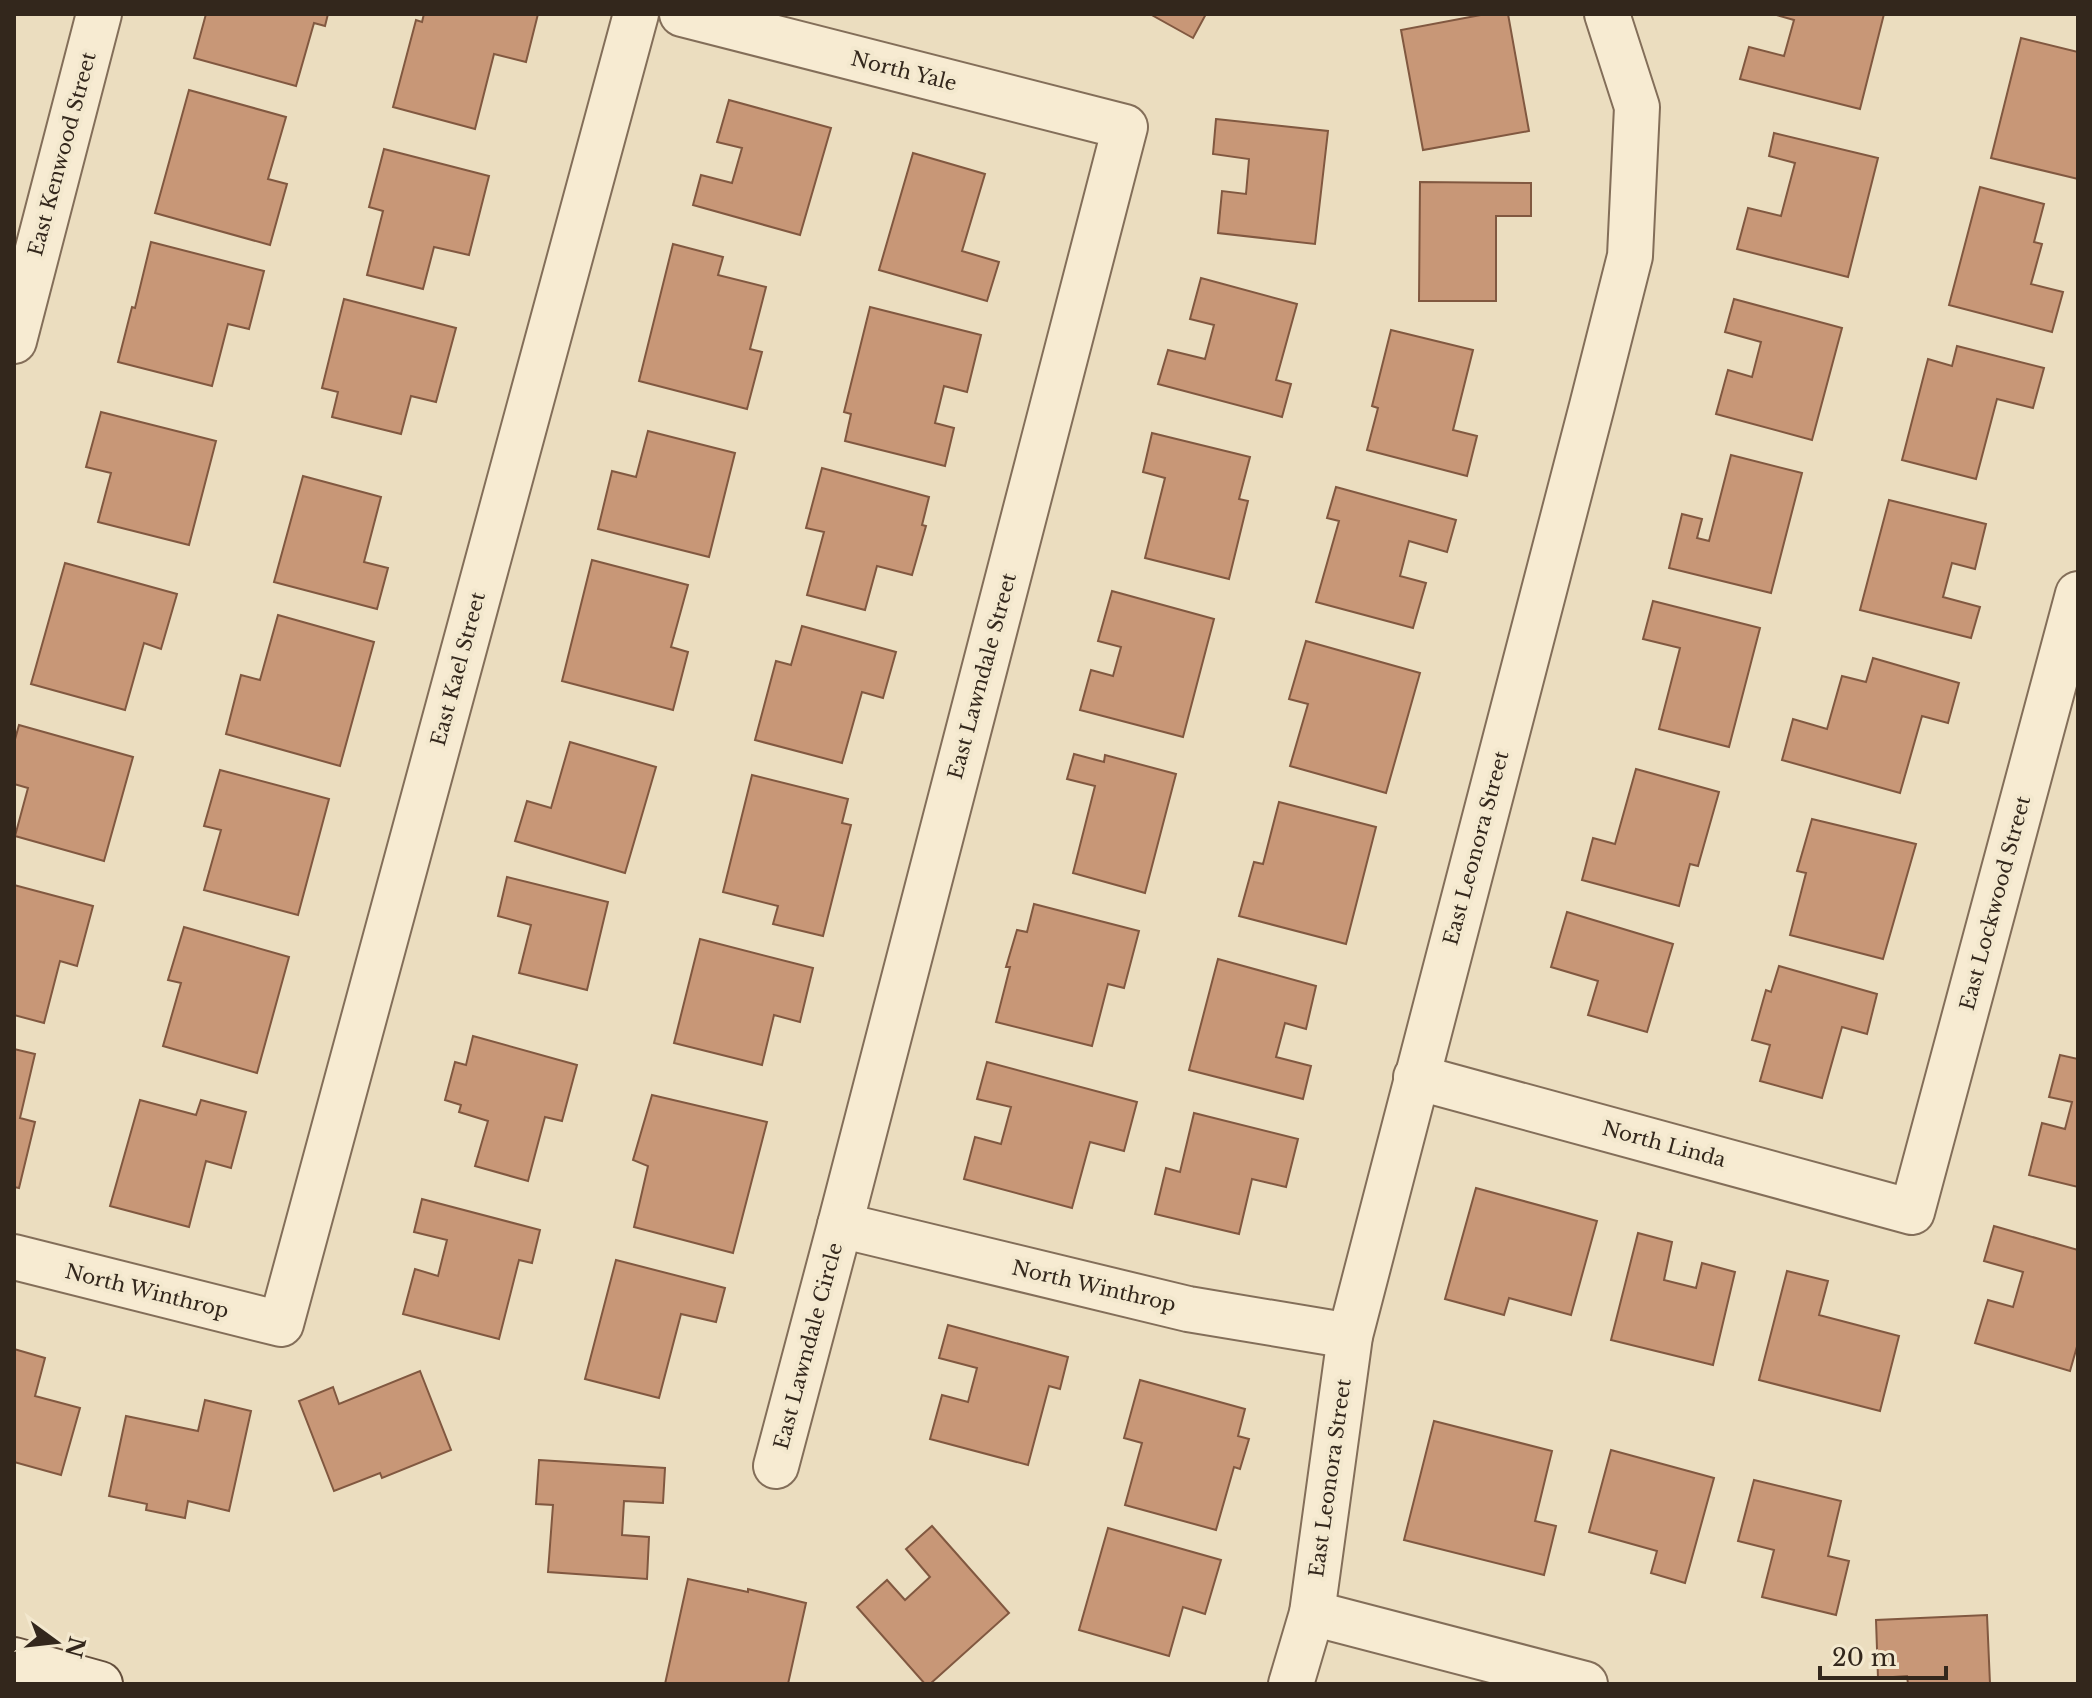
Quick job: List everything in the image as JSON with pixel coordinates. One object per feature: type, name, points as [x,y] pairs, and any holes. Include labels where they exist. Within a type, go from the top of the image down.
[{"type":"street","name":"East Kenwood Street","points":[[14,341],[99,14]]},
{"type":"street","name":"East Kael Street","points":[[281,1324],[636,14]]},
{"type":"street","name":"North Yale","points":[[682,14],[1125,127]]},
{"type":"street","name":"East Leonora Street","points":[[1291,1684],[1312,1613],[1350,1336],[1630,256],[1637,107],[1607,14]]},
{"type":"street","name":"East Lawndale Street","points":[[840,1225],[1125,127]]},
{"type":"street","name":"East Lockwood Street","points":[[1912,1212],[2071,651],[2078,594]]},
{"type":"street","name":"North Linda","points":[[1416,1077],[1912,1212]]},
{"type":"street","name":"North Winthrop","points":[[840,1225],[1188,1309],[1350,1336]]},
{"type":"street","name":"East Lawndale Circle","points":[[776,1466],[840,1225]]},
{"type":"street","name":"North Winthrop","points":[[14,1257],[281,1324]]},
{"type":"street","points":[[1312,1613],[1585,1684]]},
{"type":"street","points":[[14,1660],[100,1684]]},
{"type":"building","points":[[206,14],[328,14],[325,26],[314,23],[296,86],[194,58]]},
{"type":"building","points":[[424,14],[538,14],[526,62],[494,54],[475,129],[393,107],[416,20],[422,22]]},
{"type":"building","points":[[1150,14],[1206,14],[1193,38]]},
{"type":"building","points":[[1486,14],[1508,14],[1529,131],[1423,150],[1401,30]]},
{"type":"building","points":[[1773,14],[1884,14],[1860,109],[1740,79],[1749,47],[1784,56],[1794,20]]},
{"type":"building","points":[[2021,38],[2078,52],[2078,179],[1991,158]]},
{"type":"building","points":[[189,90],[286,117],[268,179],[287,184],[270,245],[155,213]]},
{"type":"building","points":[[729,100],[831,128],[800,235],[693,205],[701,175],[732,183],[742,148],[717,142]]},
{"type":"building","points":[[1216,119],[1328,131],[1315,244],[1218,233],[1222,191],[1246,194],[1249,159],[1213,154]]},
{"type":"building","points":[[1774,133],[1878,158],[1848,277],[1737,249],[1748,208],[1781,216],[1795,163],[1769,156]]},
{"type":"building","points":[[384,149],[489,176],[469,255],[434,247],[423,289],[367,275],[383,211],[369,207]]},
{"type":"building","points":[[913,153],[985,174],[962,251],[999,262],[987,301],[879,270]]},
{"type":"building","points":[[1420,182],[1531,183],[1531,216],[1496,216],[1496,301],[1419,301]]},
{"type":"building","points":[[1980,187],[2044,204],[2034,242],[2042,244],[2031,284],[2063,292],[2052,332],[1949,305]]},
{"type":"building","points":[[151,242],[264,271],[249,329],[228,324],[212,386],[118,362]]},
{"type":"building","points":[[673,244],[723,257],[718,275],[766,287],[750,349],[762,352],[747,409],[639,381]]},
{"type":"building","points":[[1201,278],[1297,304],[1276,380],[1291,384],[1282,417],[1158,384],[1168,350],[1205,359],[1214,325],[1190,319]]},
{"type":"building","points":[[344,299],[456,328],[436,402],[411,396],[401,434],[332,417],[338,392],[322,388]]},
{"type":"building","points":[[1734,299],[1842,328],[1812,440],[1716,414],[1728,370],[1752,377],[1761,342],[1725,332]]},
{"type":"building","points":[[870,307],[981,335],[967,392],[944,386],[935,423],[954,428],[945,466],[845,441],[851,414],[844,412]]},
{"type":"building","points":[[1391,330],[1473,350],[1453,430],[1477,436],[1467,476],[1367,450],[1378,408],[1372,406]]},
{"type":"building","points":[[1957,346],[2044,368],[2033,408],[1997,399],[1976,479],[1902,460],[1928,359],[1952,366]]},
{"type":"building","points":[[101,412],[216,441],[189,545],[98,522],[111,473],[86,467]]},
{"type":"building","points":[[648,431],[735,453],[709,557],[598,529],[612,471],[636,477]]},
{"type":"building","points":[[1152,433],[1250,457],[1239,499],[1248,501],[1229,579],[1145,558],[1165,478],[1143,472]]},
{"type":"building","points":[[1731,455],[1802,473],[1771,593],[1669,568],[1682,514],[1702,519],[1697,538],[1709,541]]},
{"type":"building","points":[[822,468],[929,497],[922,525],[926,526],[912,575],[877,566],[865,610],[807,595],[824,532],[806,528]]},
{"type":"building","points":[[303,476],[381,497],[364,562],[388,568],[377,609],[274,582]]},
{"type":"building","points":[[1336,487],[1456,520],[1447,552],[1409,541],[1400,576],[1426,583],[1413,628],[1316,602],[1339,521],[1327,518]]},
{"type":"building","points":[[1889,500],[1986,524],[1975,569],[1952,563],[1943,597],[1980,607],[1971,638],[1860,610]]},
{"type":"building","points":[[592,560],[688,585],[671,647],[688,652],[673,710],[562,681]]},
{"type":"building","points":[[65,563],[177,594],[161,649],[144,643],[125,710],[31,684]]},
{"type":"building","points":[[1112,591],[1214,619],[1183,737],[1080,710],[1091,670],[1113,676],[1121,647],[1098,641]]},
{"type":"building","points":[[1653,601],[1760,628],[1729,747],[1659,729],[1680,648],[1643,639]]},
{"type":"building","points":[[278,615],[374,642],[340,766],[226,734],[241,675],[260,680]]},
{"type":"building","points":[[802,626],[896,652],[883,698],[862,692],[842,763],[755,740],[776,661],[791,665]]},
{"type":"building","points":[[1306,641],[1420,673],[1386,793],[1290,766],[1308,704],[1289,699]]},
{"type":"building","points":[[1873,658],[1959,683],[1948,723],[1922,716],[1900,793],[1782,760],[1793,719],[1827,729],[1842,676],[1866,682]]},
{"type":"building","points":[[19,725],[133,757],[104,861],[15,836],[28,788],[14,784],[14,743]]},
{"type":"building","points":[[570,742],[656,767],[625,873],[515,841],[527,801],[551,808]]},
{"type":"building","points":[[1074,754],[1104,762],[1105,755],[1176,774],[1145,893],[1073,873],[1095,786],[1067,779]]},
{"type":"building","points":[[1636,769],[1719,792],[1698,866],[1690,864],[1679,906],[1582,880],[1593,838],[1615,844]]},
{"type":"building","points":[[220,770],[329,799],[298,915],[204,890],[221,830],[204,826]]},
{"type":"building","points":[[752,775],[848,799],[842,823],[851,825],[823,936],[773,924],[778,906],[723,892]]},
{"type":"building","points":[[1279,802],[1376,827],[1346,944],[1239,916],[1254,862],[1263,864]]},
{"type":"building","points":[[1812,819],[1916,844],[1883,959],[1790,935],[1806,873],[1797,871]]},
{"type":"building","points":[[507,877],[608,902],[587,990],[519,973],[531,925],[498,916]]},
{"type":"building","points":[[14,885],[93,906],[77,966],[60,961],[44,1023],[14,1015]]},
{"type":"building","points":[[1034,904],[1139,931],[1124,988],[1108,984],[1092,1046],[996,1022],[1010,967],[1006,967],[1017,930],[1027,932]]},
{"type":"building","points":[[1567,912],[1673,944],[1647,1032],[1588,1015],[1598,981],[1551,967]]},
{"type":"building","points":[[184,927],[289,957],[257,1073],[163,1046],[181,983],[168,980]]},
{"type":"building","points":[[700,939],[813,968],[800,1022],[774,1015],[762,1065],[674,1043]]},
{"type":"building","points":[[1218,959],[1316,986],[1306,1029],[1285,1023],[1276,1057],[1311,1066],[1303,1099],[1189,1070]]},
{"type":"building","points":[[1779,966],[1877,994],[1867,1034],[1842,1027],[1822,1098],[1760,1081],[1770,1045],[1752,1040],[1766,990],[1771,992]]},
{"type":"building","points":[[473,1036],[577,1065],[562,1121],[545,1117],[528,1181],[475,1166],[488,1121],[459,1112],[461,1105],[445,1100],[455,1062],[466,1065]]},
{"type":"building","points":[[14,1049],[35,1054],[20,1118],[35,1122],[19,1188],[14,1187]]},
{"type":"building","points":[[2060,1055],[2078,1059],[2078,1187],[2029,1175],[2042,1123],[2065,1129],[2072,1102],[2049,1097]]},
{"type":"building","points":[[987,1062],[1137,1102],[1124,1151],[1090,1142],[1072,1208],[964,1179],[975,1137],[1001,1144],[1011,1107],[977,1099]]},
{"type":"building","points":[[652,1095],[767,1122],[733,1253],[634,1227],[648,1166],[633,1160]]},
{"type":"building","points":[[140,1100],[196,1115],[201,1100],[246,1112],[231,1168],[206,1161],[189,1227],[110,1206]]},
{"type":"building","points":[[1194,1113],[1298,1139],[1286,1187],[1252,1179],[1239,1234],[1155,1214],[1166,1168],[1180,1172]]},
{"type":"building","points":[[1476,1188],[1597,1221],[1571,1315],[1509,1298],[1504,1315],[1445,1299]]},
{"type":"building","points":[[422,1199],[540,1230],[532,1263],[519,1260],[499,1339],[403,1314],[415,1269],[438,1276],[447,1240],[414,1232]]},
{"type":"building","points":[[1994,1226],[2078,1250],[2078,1343],[2070,1371],[1975,1343],[1988,1300],[2013,1307],[2023,1272],[1984,1261]]},
{"type":"building","points":[[1638,1233],[1672,1242],[1664,1280],[1696,1288],[1702,1263],[1735,1272],[1713,1365],[1611,1340]]},
{"type":"building","points":[[616,1260],[725,1288],[716,1322],[681,1314],[659,1398],[585,1379]]},
{"type":"building","points":[[1787,1271],[1828,1281],[1819,1315],[1899,1336],[1880,1411],[1759,1380]]},
{"type":"building","points":[[948,1325],[1068,1357],[1060,1389],[1049,1386],[1028,1465],[930,1439],[942,1395],[968,1402],[977,1368],[939,1358]]},
{"type":"building","points":[[14,1349],[45,1358],[35,1396],[80,1408],[61,1475],[14,1462]]},
{"type":"building","points":[[420,1371],[451,1450],[382,1478],[380,1473],[334,1491],[299,1401],[333,1387],[339,1404]]},
{"type":"building","points":[[1140,1380],[1245,1409],[1238,1436],[1249,1439],[1240,1469],[1234,1467],[1216,1530],[1125,1505],[1142,1443],[1124,1438]]},
{"type":"building","points":[[205,1400],[251,1411],[229,1511],[188,1501],[185,1518],[146,1510],[147,1504],[109,1496],[126,1416],[198,1431]]},
{"type":"building","points":[[1434,1421],[1552,1451],[1535,1521],[1556,1526],[1544,1575],[1404,1540]]},
{"type":"building","points":[[1611,1450],[1714,1478],[1685,1583],[1651,1573],[1657,1551],[1589,1532]]},
{"type":"building","points":[[539,1460],[665,1468],[663,1503],[624,1501],[622,1535],[649,1537],[647,1579],[548,1572],[553,1505],[536,1504]]},
{"type":"building","points":[[1754,1480],[1841,1501],[1828,1556],[1849,1561],[1836,1615],[1762,1597],[1774,1550],[1738,1541]]},
{"type":"building","points":[[932,1526],[1009,1613],[930,1684],[925,1684],[857,1607],[887,1580],[905,1600],[930,1577],[906,1549]]},
{"type":"building","points":[[1108,1528],[1221,1560],[1205,1614],[1183,1607],[1169,1656],[1079,1630]]},
{"type":"building","points":[[688,1579],[806,1603],[788,1684],[665,1684]]},
{"type":"building","points":[[1987,1615],[1990,1684],[1908,1684],[1907,1676],[1878,1678],[1876,1620]]}]
